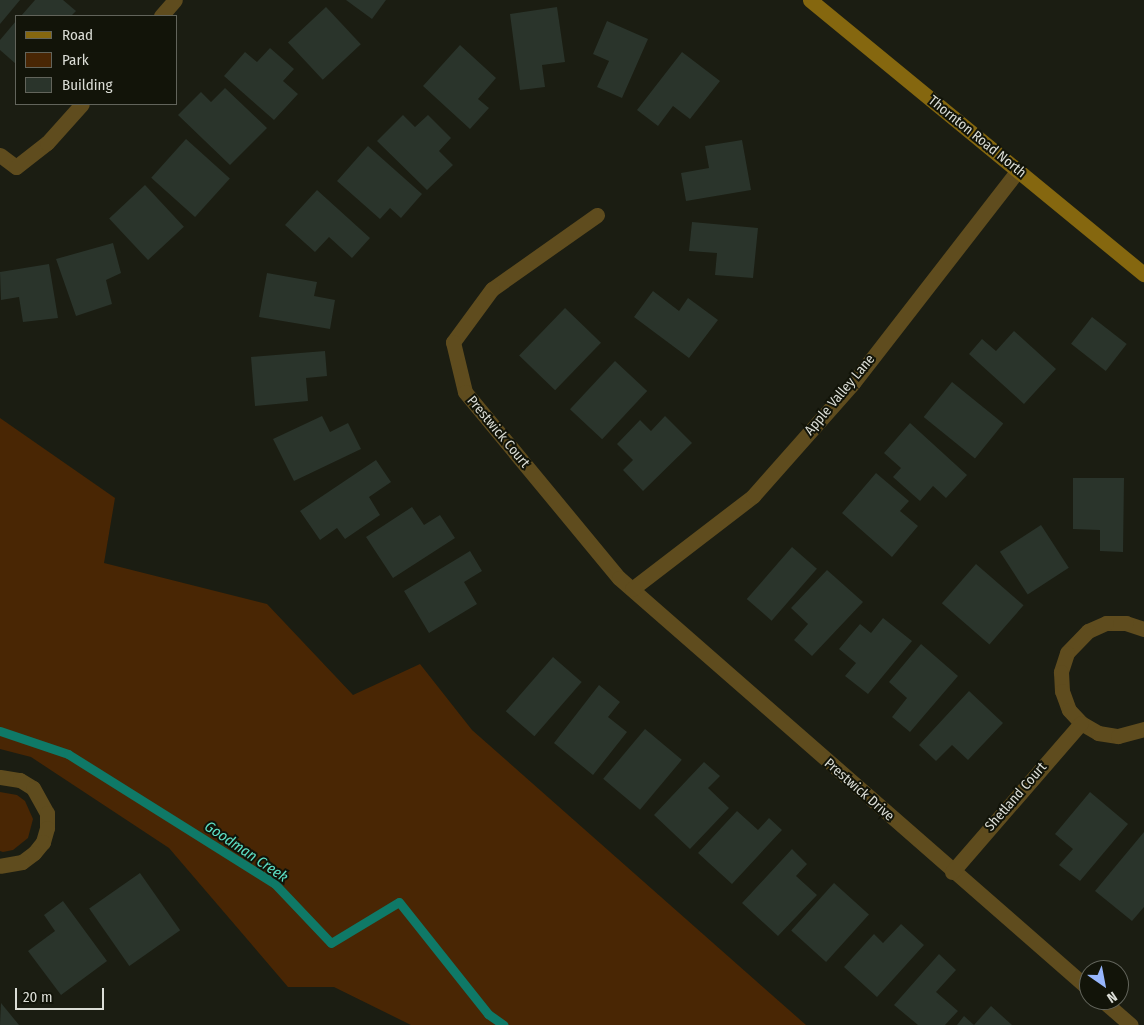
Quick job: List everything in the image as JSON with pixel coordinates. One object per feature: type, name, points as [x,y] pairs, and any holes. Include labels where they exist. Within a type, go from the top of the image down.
[{"type":"main road","name":"Thornton Road North","points":[[810,0],[1144,274]]},
{"type":"street","points":[[161,15],[175,0]]},
{"type":"street","points":[[0,156],[16,167],[47,143],[81,105]]},
{"type":"street","name":"Apple Valley Lane","points":[[632,589],[753,496],[853,383],[1018,170]]},
{"type":"street","name":"Prestwick Court","points":[[597,215],[492,290],[453,342],[465,392],[619,578],[632,589]]},
{"type":"street","name":"Prestwick Drive","points":[[632,589],[952,872],[1079,980]]},
{"type":"street","points":[[1144,629],[1126,623],[1106,623],[1080,637],[1067,652],[1062,672],[1062,691],[1069,710],[1081,723],[1098,733],[1118,736],[1144,729]]},
{"type":"street","name":"Shetland Court","points":[[952,872],[1081,723]]},
{"type":"street","points":[[0,777],[20,780],[33,788],[42,800],[47,828],[43,842],[34,853],[22,862],[0,866]]},
{"type":"street","points":[[1114,1010],[1131,1025]]},
{"type":"green space","points":[[0,418],[115,498],[104,563],[267,604],[353,695],[420,664],[472,730],[806,1025],[411,1025],[334,987],[288,987],[169,848],[31,757],[0,749]]},
{"type":"green space","points":[[0,792],[17,795],[25,801],[33,819],[28,838],[13,850],[3,852],[0,851]]},
{"type":"building","points":[[0,0],[20,0],[0,24]]},
{"type":"building","points":[[35,0],[63,0],[76,11],[72,15],[22,15]]},
{"type":"building","points":[[346,0],[386,0],[372,19]]},
{"type":"building","points":[[326,7],[361,44],[323,80],[288,42]]},
{"type":"building","points":[[557,7],[565,62],[542,65],[545,87],[520,90],[510,14]]},
{"type":"building","points":[[607,21],[648,39],[622,98],[597,87],[609,61],[593,54]]},
{"type":"building","points":[[15,22],[15,63],[0,50],[0,40]]},
{"type":"building","points":[[460,45],[496,78],[478,99],[489,108],[470,129],[423,86]]},
{"type":"building","points":[[270,48],[294,69],[283,81],[298,94],[274,120],[224,76],[245,52],[257,62]]},
{"type":"building","points":[[682,52],[720,81],[690,119],[673,106],[658,126],[637,110]]},
{"type":"building","points":[[225,88],[267,128],[230,165],[178,115],[201,92],[211,102]]},
{"type":"building","points":[[403,115],[415,127],[428,115],[451,138],[439,151],[453,165],[427,190],[377,141]]},
{"type":"building","points":[[186,139],[230,178],[195,217],[151,178]]},
{"type":"building","points":[[742,140],[751,190],[686,201],[681,173],[709,168],[705,146]]},
{"type":"building","points":[[368,146],[422,194],[401,218],[390,208],[380,219],[337,181]]},
{"type":"building","points":[[145,185],[184,227],[148,260],[109,218]]},
{"type":"building","points":[[317,190],[370,238],[352,258],[329,237],[315,252],[285,225]]},
{"type":"building","points":[[692,222],[758,228],[753,278],[715,275],[717,253],[689,251]]},
{"type":"building","points":[[113,243],[121,273],[106,280],[112,304],[76,316],[56,259]]},
{"type":"building","points":[[49,264],[58,318],[23,322],[19,297],[1,300],[0,272]]},
{"type":"building","points":[[267,273],[317,282],[314,296],[335,300],[330,329],[259,317]]},
{"type":"building","points":[[653,291],[679,311],[688,298],[718,320],[689,358],[634,317]]},
{"type":"building","points":[[565,308],[601,343],[555,390],[519,355]]},
{"type":"building","points":[[1092,317],[1127,344],[1106,371],[1071,344]]},
{"type":"building","points":[[1014,331],[1056,369],[1024,404],[969,354],[982,339],[996,351]]},
{"type":"building","points":[[325,351],[327,376],[306,378],[308,401],[255,406],[251,357]]},
{"type":"building","points":[[615,361],[647,391],[602,439],[570,409]]},
{"type":"building","points":[[952,382],[1003,424],[975,459],[924,417]]},
{"type":"building","points":[[322,416],[330,432],[348,423],[361,449],[294,481],[273,439]]},
{"type":"building","points":[[665,416],[692,443],[643,491],[623,470],[633,460],[617,444],[640,420],[651,431]]},
{"type":"building","points":[[910,423],[967,475],[946,498],[933,486],[920,501],[893,477],[901,468],[884,453]]},
{"type":"building","points":[[376,460],[391,482],[369,497],[380,515],[345,539],[337,528],[320,540],[300,511]]},
{"type":"building","points":[[876,473],[909,501],[900,511],[918,526],[892,557],[842,513]]},
{"type":"building","points":[[1073,478],[1124,478],[1123,552],[1100,551],[1100,530],[1073,529]]},
{"type":"building","points":[[412,507],[424,525],[440,515],[455,538],[393,578],[366,537]]},
{"type":"building","points":[[1041,525],[1069,568],[1028,594],[1000,552]]},
{"type":"building","points":[[792,547],[817,569],[772,621],[747,599]]},
{"type":"building","points":[[470,551],[482,571],[464,582],[477,604],[429,633],[404,591]]},
{"type":"building","points":[[976,564],[1024,605],[989,645],[942,603]]},
{"type":"building","points":[[827,570],[863,602],[812,656],[794,640],[808,624],[791,608]]},
{"type":"building","points":[[883,618],[912,641],[868,694],[845,676],[856,663],[839,649],[860,624],[871,633]]},
{"type":"building","points":[[921,644],[958,676],[910,732],[892,717],[907,698],[889,682]]},
{"type":"building","points":[[553,657],[582,682],[534,736],[506,711]]},
{"type":"building","points":[[599,685],[620,702],[608,717],[627,732],[593,775],[554,743]]},
{"type":"building","points":[[969,691],[1003,723],[968,760],[952,745],[936,761],[919,745]]},
{"type":"building","points":[[645,729],[682,760],[640,810],[603,779]]},
{"type":"building","points":[[704,762],[720,776],[708,788],[729,808],[690,849],[654,815]]},
{"type":"building","points":[[1090,792],[1128,824],[1080,881],[1059,865],[1073,849],[1055,834]]},
{"type":"building","points":[[737,811],[758,830],[769,818],[782,830],[732,884],[698,853]]},
{"type":"building","points":[[1144,832],[1144,907],[1132,921],[1095,891]]},
{"type":"building","points":[[792,849],[807,864],[796,876],[817,895],[778,936],[742,903]]},
{"type":"building","points":[[140,873],[180,930],[129,966],[89,909]]},
{"type":"building","points":[[834,883],[869,914],[826,962],[791,931]]},
{"type":"building","points":[[63,901],[107,961],[61,995],[28,951],[55,931],[44,915]]},
{"type":"building","points":[[901,924],[924,945],[877,997],[844,967],[874,934],[883,943]]},
{"type":"building","points":[[939,954],[956,970],[936,992],[958,1011],[945,1025],[918,1025],[894,1005]]},
{"type":"building","points":[[1,1003],[19,1025],[0,1025]]},
{"type":"building","points":[[991,1006],[1012,1025],[974,1025]]},
{"type":"building","points":[[964,1016],[974,1025],[957,1025]]},
{"type":"waterway","name":"Goodman Creek","points":[[0,731],[68,754],[275,884],[331,943],[399,902],[488,1014],[504,1025]]}]
